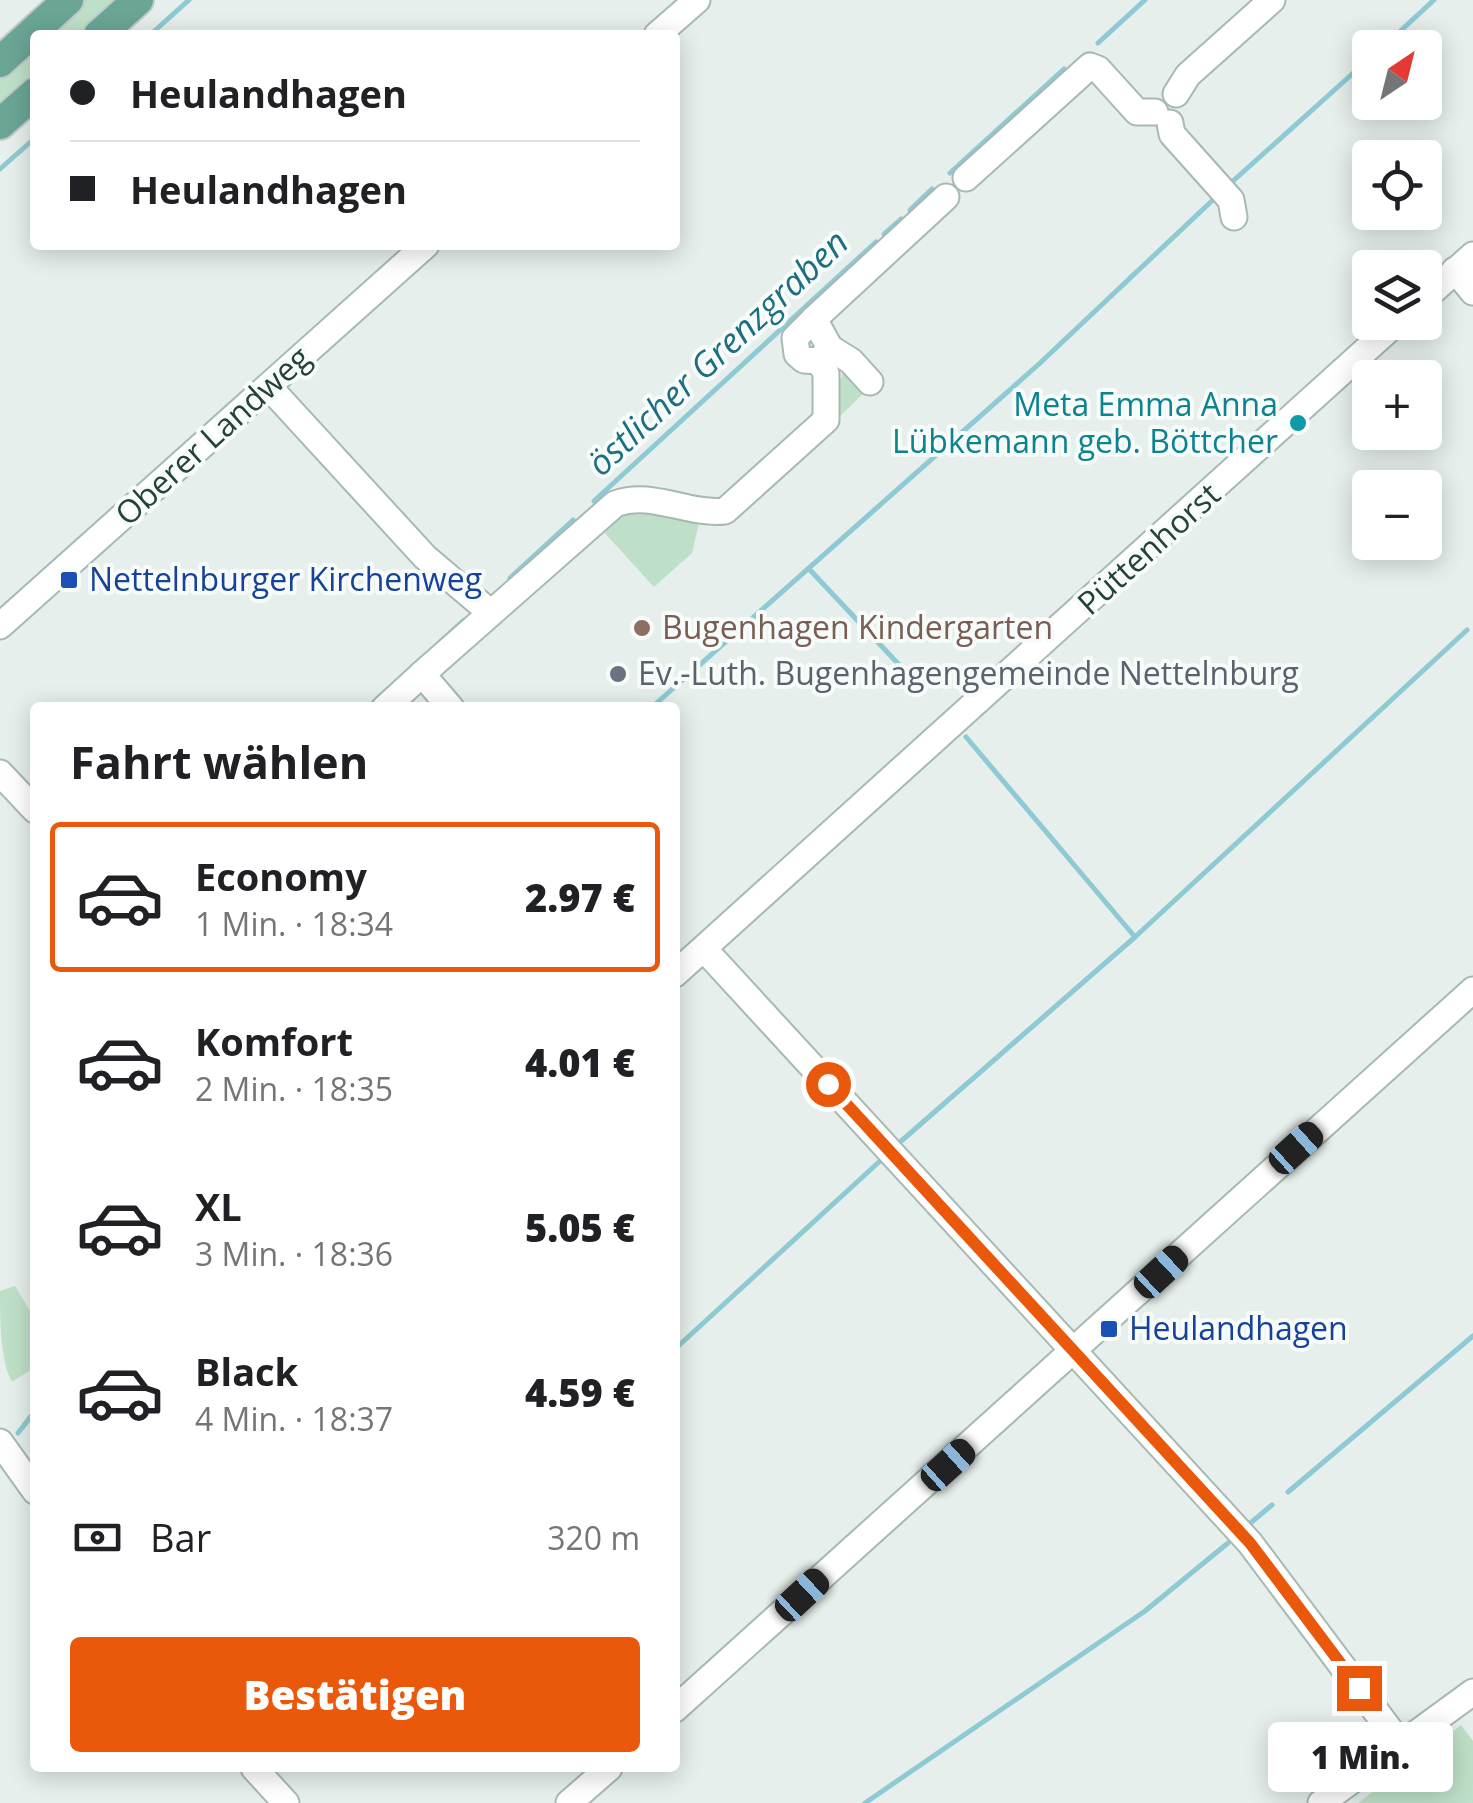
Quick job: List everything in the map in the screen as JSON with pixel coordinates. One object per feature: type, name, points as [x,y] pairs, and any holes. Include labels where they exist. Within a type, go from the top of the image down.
[{"type":"main road","points":[[35,30],[68,0]]},
{"type":"main road","points":[[105,30],[138,0]]},
{"type":"main road","points":[[0,62],[30,35]]},
{"type":"main road","points":[[0,124],[30,97]]},
{"type":"street","points":[[663,30],[697,0]]},
{"type":"street","points":[[1234,216],[1231,200],[1172,134],[1163,118],[1159,98],[1176,94],[1188,76],[1272,0]]},
{"type":"street","points":[[966,178],[1090,66],[1098,68],[1137,112],[1163,118]]},
{"type":"street","points":[[870,382],[851,361],[824,354],[804,360],[794,346],[798,332],[946,196]]},
{"type":"street","name":"Oberer Landweg","points":[[0,626],[420,250]]},
{"type":"street","points":[[1442,283],[1464,263],[1473,292]]},
{"type":"street","name":"Püttenhorst","points":[[680,970],[1377,340]]},
{"type":"street","points":[[391,702],[615,504],[636,496],[707,513],[725,511],[826,420],[824,354]]},
{"type":"street","points":[[269,387],[425,557],[492,613]]},
{"type":"street","points":[[422,674],[446,702]]},
{"type":"street","points":[[0,773],[30,805]]},
{"type":"street","points":[[704,948],[1250,1543],[1402,1746]]},
{"type":"street","points":[[680,1704],[1473,990]]},
{"type":"street","points":[[0,1442],[30,1483]]},
{"type":"street","points":[[1321,1803],[1473,1692]]},
{"type":"street","points":[[258,1772],[286,1803]]},
{"type":"street","points":[[570,1803],[605,1772]]},
{"type":"green space","points":[[76,0],[125,0],[92,30],[43,30]]},
{"type":"green space","points":[[30,42],[30,87],[0,115],[0,69]]},
{"type":"green space","points":[[842,363],[866,391],[835,421],[834,379],[842,378]]},
{"type":"green space","points":[[639,508],[699,523],[692,553],[654,587],[602,530],[620,512]]},
{"type":"green space","points":[[15,1286],[30,1311],[30,1370],[12,1382],[3,1351],[0,1291]]},
{"type":"green space","points":[[1461,1725],[1473,1741],[1473,1803],[1358,1803]]},
{"type":"waterway","points":[[156,30],[189,0]]},
{"type":"waterway","points":[[1098,43],[1145,0]]},
{"type":"waterway","points":[[1402,30],[1434,0]]},
{"type":"waterway","points":[[950,173],[1064,69]]},
{"type":"waterway","points":[[1233,181],[1352,74]]},
{"type":"waterway","points":[[0,169],[30,142]]},
{"type":"waterway","name":"östlicher Grenzgraben","points":[[910,210],[932,189]]},
{"type":"waterway","points":[[658,702],[1039,364],[1216,197]]},
{"type":"waterway","name":"östlicher Grenzgraben","points":[[884,234],[901,219]]},
{"type":"waterway","name":"östlicher Grenzgraben","points":[[594,501],[876,242]]},
{"type":"waterway","name":"östlicher Grenzgraben","points":[[510,578],[573,520]]},
{"type":"waterway","points":[[810,570],[904,670]]},
{"type":"waterway","points":[[440,642],[463,621]]},
{"type":"waterway","points":[[966,737],[1135,937],[1467,630]]},
{"type":"waterway","points":[[374,702],[380,696]]},
{"type":"waterway","points":[[899,1143],[1135,937]]},
{"type":"waterway","points":[[680,1344],[880,1161]]},
{"type":"waterway","points":[[1288,1492],[1473,1336]]},
{"type":"waterway","points":[[18,1433],[30,1417]]},
{"type":"waterway","points":[[1247,1526],[1272,1505]]},
{"type":"waterway","points":[[865,1803],[1145,1611],[1228,1543]]},
{"type":"place","name":"Meta Emma Anna Lübkemann geb. Böttcher","points":[[1298,423]]},
{"type":"place","name":"Nettelnburger Kirchenweg","points":[[69,580]]},
{"type":"place","name":"Bugenhagen Kindergarten","points":[[642,628]]},
{"type":"place","name":"Ev.-Luth. Bugenhagengemeinde Nettelnburg","points":[[618,674]]},
{"type":"place","name":"Heulandhagen","points":[[1109,1329]]},
{"type":"route","points":[[828,1084],[1250,1543],[1359,1688]]}]
